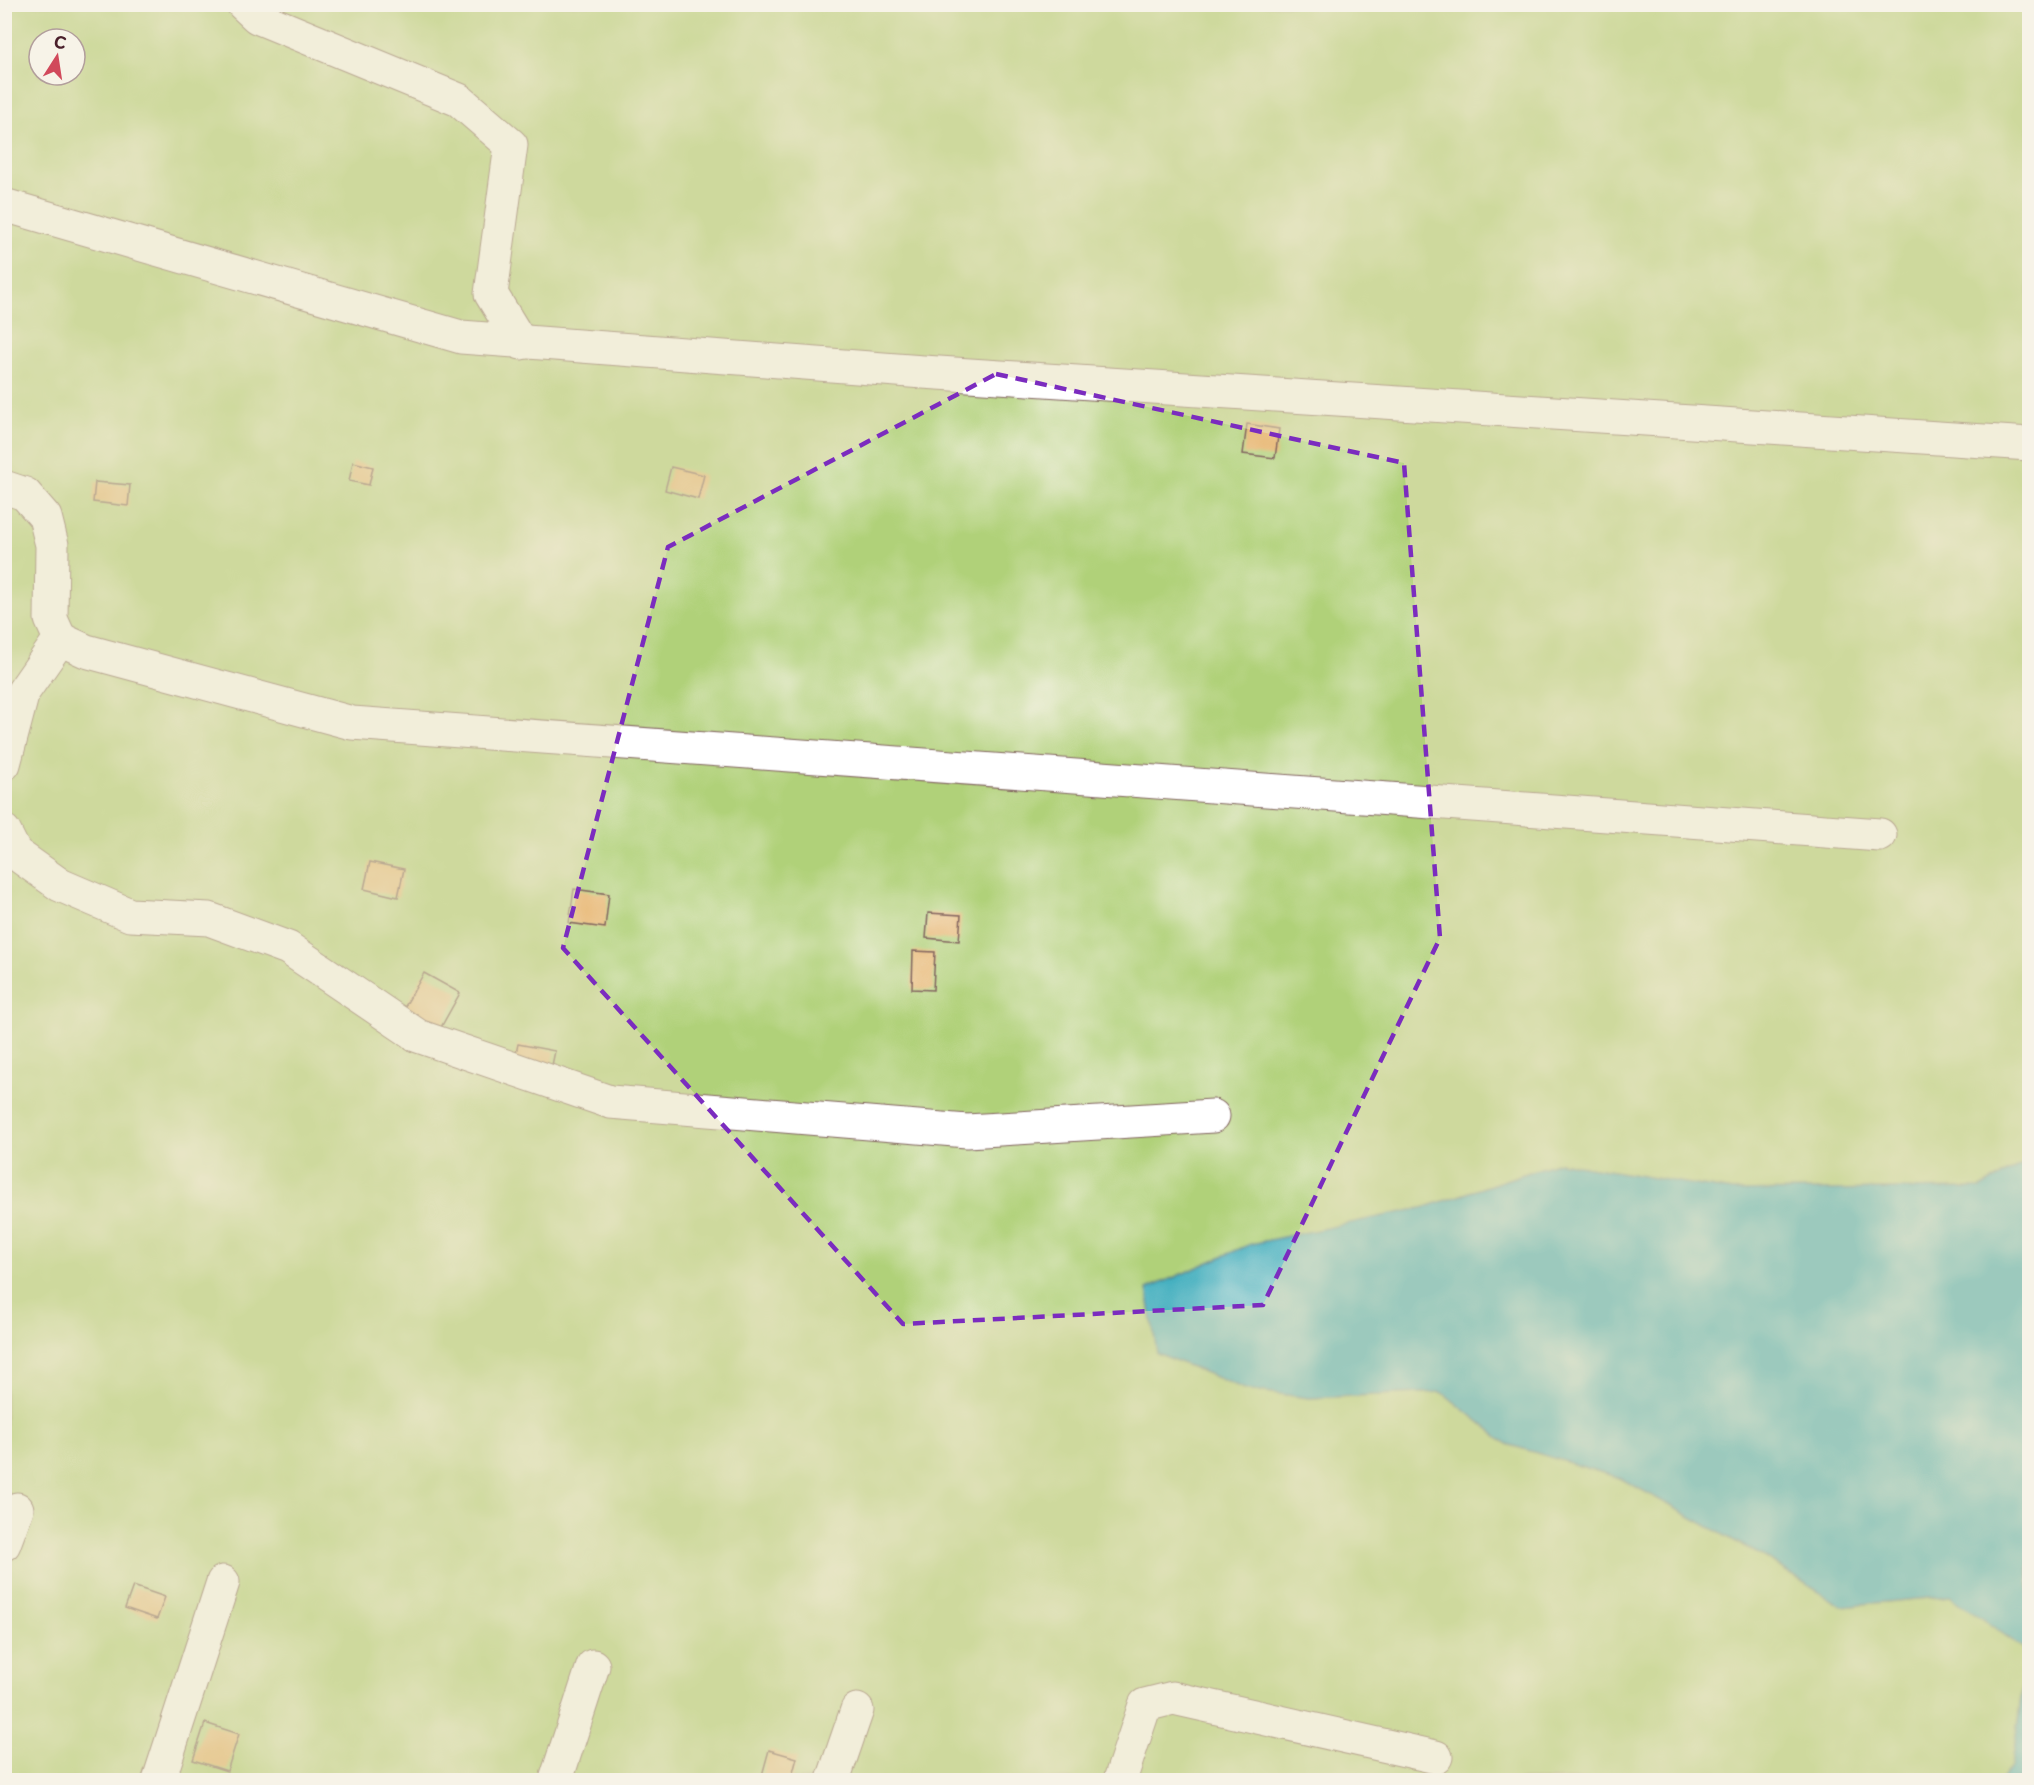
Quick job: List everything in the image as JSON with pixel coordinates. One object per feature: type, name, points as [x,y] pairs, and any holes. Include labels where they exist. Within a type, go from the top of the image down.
[{"type":"street","points":[[243,4],[257,17],[459,100],[511,145],[491,294],[521,343]]},
{"type":"street","points":[[4,205],[461,337],[521,343],[2030,444]]},
{"type":"street","points":[[4,487],[25,494],[45,517],[52,545],[51,619],[60,639],[86,651],[352,723],[1880,835]]},
{"type":"street","points":[[4,765],[22,692],[60,639]]},
{"type":"street","points":[[4,831],[15,853],[60,885],[130,915],[209,919],[288,948],[418,1036],[610,1102],[967,1131],[1213,1116]]},
{"type":"street","points":[[4,1544],[17,1509]]},
{"type":"street","points":[[159,1780],[223,1582]]},
{"type":"street","points":[[556,1780],[593,1666]]},
{"type":"street","points":[[1120,1780],[1145,1705],[1173,1698],[1436,1757]]},
{"type":"street","points":[[833,1780],[857,1710]]},
{"type":"highlighted area","points":[[996,374],[1404,463],[1440,938],[1263,1305],[903,1324],[563,948],[668,547]]},
{"type":"green space","points":[[5,5],[2029,5],[2029,1161],[1980,1188],[1732,1191],[1559,1162],[1426,1207],[1157,1353],[1245,1389],[1309,1398],[1442,1392],[1507,1444],[1620,1478],[1764,1557],[1841,1606],[1950,1596],[2027,1651],[2012,1767],[2000,1780],[5,1780]]},
{"type":"water","points":[[2029,1161],[2029,1780],[2000,1780],[2012,1767],[2027,1651],[1950,1596],[1841,1606],[1764,1557],[1620,1478],[1507,1444],[1442,1392],[1309,1398],[1245,1389],[1157,1353],[1147,1289],[1251,1244],[1426,1207],[1559,1162],[1732,1191],[1980,1188]]},
{"type":"building","points":[[1247,424],[1279,429],[1275,458],[1243,454]]},
{"type":"building","points":[[353,462],[373,467],[369,485],[349,481]]},
{"type":"building","points":[[671,467],[704,475],[698,499],[665,490]]},
{"type":"building","points":[[95,482],[130,485],[128,506],[93,502]]},
{"type":"building","points":[[370,862],[404,869],[398,897],[364,889]]},
{"type":"building","points":[[574,889],[609,894],[605,928],[569,923]]},
{"type":"building","points":[[928,913],[961,915],[959,941],[926,938]]},
{"type":"building","points":[[913,951],[935,952],[933,990],[912,989]]},
{"type":"building","points":[[424,973],[460,993],[435,1038],[399,1017]]},
{"type":"building","points":[[518,1044],[555,1051],[550,1075],[513,1067]]},
{"type":"building","points":[[133,1586],[165,1597],[157,1619],[125,1608]]},
{"type":"building","points":[[205,1723],[239,1734],[227,1771],[193,1760]]},
{"type":"building","points":[[769,1750],[797,1758],[791,1780],[761,1779]]}]
